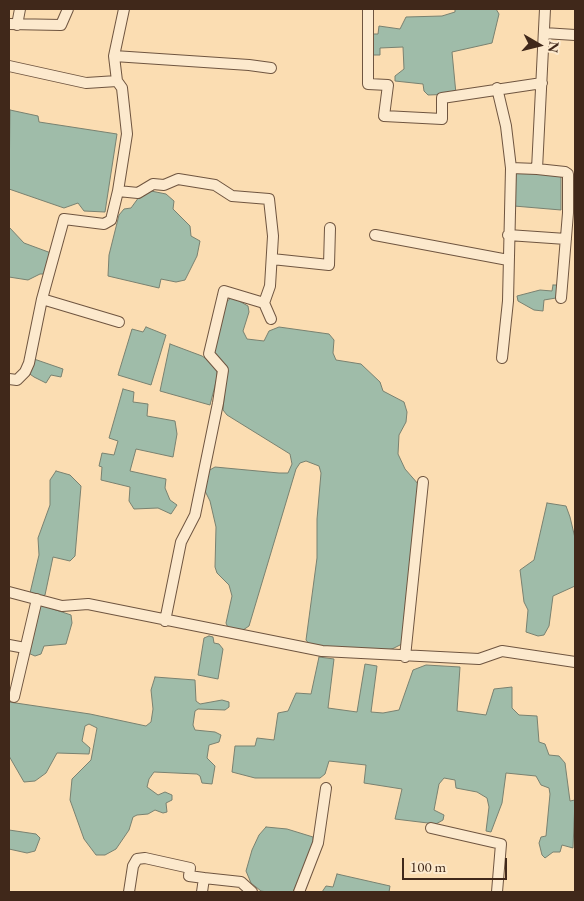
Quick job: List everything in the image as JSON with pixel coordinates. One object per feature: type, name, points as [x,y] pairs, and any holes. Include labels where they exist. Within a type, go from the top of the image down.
[{"type":"street","points":[[20,9],[13,25],[61,25],[68,9]]},
{"type":"street","points":[[9,378],[17,380],[29,363],[42,299],[64,220],[104,224],[111,220],[113,214],[127,134],[122,88],[117,81],[114,56],[124,9]]},
{"type":"street","points":[[368,9],[368,84],[388,86],[384,116],[442,119],[442,98],[497,88],[542,83]]},
{"type":"street","points":[[537,169],[545,9]]},
{"type":"street","points":[[544,32],[575,35]]},
{"type":"street","points":[[114,56],[271,68]]},
{"type":"street","points":[[9,66],[86,83],[117,81]]},
{"type":"street","points":[[497,88],[506,126],[511,168],[507,325],[502,358]]},
{"type":"street","points":[[511,168],[537,169],[568,174],[572,189],[561,298]]},
{"type":"street","points":[[118,191],[138,193],[153,184],[164,185],[178,179],[215,185],[232,196],[269,198],[272,259],[270,286],[264,303],[271,319]]},
{"type":"street","points":[[272,259],[329,264],[330,228]]},
{"type":"street","points":[[375,235],[508,260]]},
{"type":"street","points":[[508,235],[566,239]]},
{"type":"street","points":[[165,621],[181,542],[195,515],[218,403],[223,370],[209,354],[224,291],[264,303]]},
{"type":"street","points":[[42,299],[119,322]]},
{"type":"street","points":[[404,657],[423,482]]},
{"type":"street","points":[[9,592],[62,606],[88,604],[165,621],[322,651],[404,657],[479,659],[502,651],[575,662]]},
{"type":"street","points":[[14,697],[37,599]]},
{"type":"street","points":[[9,644],[25,648]]},
{"type":"street","points":[[299,892],[318,843],[326,788]]},
{"type":"street","points":[[431,828],[501,844],[497,892]]},
{"type":"street","points":[[129,892],[133,866],[137,859],[190,868],[189,876],[241,882],[252,892]]},
{"type":"street","points":[[202,892],[204,878]]},
{"type":"shaded area","points":[[455,9],[496,9],[499,14],[492,43],[452,52],[456,94],[428,95],[424,91],[423,84],[395,81],[395,76],[404,69],[403,47],[380,48],[380,55],[373,55],[372,34],[378,34],[379,26],[400,29],[406,17],[442,16],[455,12]]},
{"type":"shaded area","points":[[10,110],[38,116],[39,122],[117,134],[105,212],[84,211],[78,203],[64,208],[9,189]]},
{"type":"shaded area","points":[[514,171],[561,175],[561,210],[514,206]]},
{"type":"shaded area","points":[[151,191],[166,194],[174,201],[173,209],[190,226],[191,236],[200,241],[197,256],[185,280],[176,282],[161,279],[159,288],[108,276],[109,255],[119,215],[124,209],[131,208],[139,197]]},
{"type":"shaded area","points":[[9,227],[24,243],[51,253],[47,274],[40,274],[28,280],[9,277]]},
{"type":"shaded area","points":[[553,285],[559,285],[559,295],[556,298],[544,300],[543,311],[534,310],[518,301],[517,296],[540,290],[552,291]]},
{"type":"shaded area","points":[[232,297],[248,306],[249,312],[243,331],[247,339],[264,341],[269,331],[279,327],[329,334],[334,340],[333,353],[336,360],[361,364],[380,382],[383,391],[404,402],[407,412],[406,422],[399,435],[398,454],[405,469],[419,485],[402,644],[392,649],[374,652],[310,645],[306,640],[317,558],[317,519],[321,473],[319,466],[306,461],[300,463],[296,469],[249,626],[240,632],[229,630],[226,623],[232,596],[229,585],[217,573],[215,567],[216,527],[210,501],[203,487],[208,471],[215,467],[288,473],[292,464],[290,454],[227,415],[223,410],[226,373],[214,356],[213,348],[224,304]]},
{"type":"shaded area","points":[[146,327],[166,335],[151,385],[118,375],[132,329],[143,332]]},
{"type":"shaded area","points":[[170,344],[202,356],[213,363],[217,370],[217,378],[210,405],[160,391]]},
{"type":"shaded area","points":[[34,359],[63,369],[61,377],[51,375],[46,383],[34,377],[27,372]]},
{"type":"shaded area","points":[[123,389],[134,392],[133,402],[148,404],[147,416],[175,421],[177,434],[173,457],[136,449],[130,471],[166,479],[165,488],[170,500],[177,505],[171,514],[158,508],[134,509],[129,501],[130,487],[101,480],[102,467],[99,466],[102,453],[114,455],[118,441],[109,438]]},
{"type":"shaded area","points":[[56,471],[70,475],[81,486],[75,556],[70,561],[53,557],[45,595],[41,597],[30,593],[39,555],[38,538],[50,505],[50,480]]},
{"type":"shaded area","points":[[547,503],[566,506],[570,517],[575,538],[575,586],[553,596],[549,626],[544,635],[538,636],[526,632],[528,610],[524,602],[520,570],[534,560]]},
{"type":"shaded area","points":[[41,605],[71,615],[72,623],[66,644],[44,646],[41,654],[35,656],[28,653],[36,609]]},
{"type":"shaded area","points":[[213,637],[214,643],[219,644],[223,649],[218,679],[198,675],[204,638]]},
{"type":"shaded area","points":[[319,657],[334,659],[328,708],[357,712],[365,664],[377,666],[371,712],[383,713],[399,710],[413,670],[426,665],[460,667],[457,711],[486,715],[494,689],[512,687],[512,708],[519,715],[537,716],[539,742],[545,744],[549,755],[559,756],[565,763],[570,801],[575,800],[573,848],[562,845],[560,852],[553,852],[545,858],[542,855],[539,843],[541,837],[546,836],[550,794],[549,788],[541,785],[536,776],[506,773],[502,803],[491,832],[486,831],[489,807],[487,798],[477,792],[456,788],[455,780],[444,778],[439,784],[434,810],[444,815],[443,820],[436,824],[395,819],[402,789],[364,783],[366,765],[329,761],[325,774],[320,778],[255,778],[232,772],[235,746],[255,746],[257,738],[274,740],[278,713],[288,711],[296,693],[311,694]]},
{"type":"shaded area","points":[[155,677],[195,680],[196,701],[200,704],[222,700],[229,702],[229,707],[225,710],[198,709],[195,711],[193,725],[195,730],[215,732],[221,735],[219,742],[209,745],[207,758],[215,766],[212,784],[202,783],[200,776],[197,774],[154,772],[149,779],[147,787],[158,795],[165,792],[172,795],[172,800],[166,803],[167,812],[163,813],[155,810],[148,814],[133,817],[129,830],[116,849],[105,855],[96,855],[84,839],[70,800],[72,779],[91,760],[97,728],[89,724],[85,726],[82,741],[90,748],[89,754],[57,753],[46,773],[35,781],[24,782],[9,756],[9,702],[90,714],[146,726],[151,722],[153,709],[151,690]]},
{"type":"shaded area","points":[[266,827],[287,829],[313,837],[313,847],[293,892],[261,891],[251,883],[246,871],[252,850],[259,835]]},
{"type":"shaded area","points":[[9,830],[36,834],[40,838],[35,851],[27,853],[9,849]]},
{"type":"shaded area","points":[[337,874],[390,886],[389,892],[322,892],[326,886],[333,887]]}]
